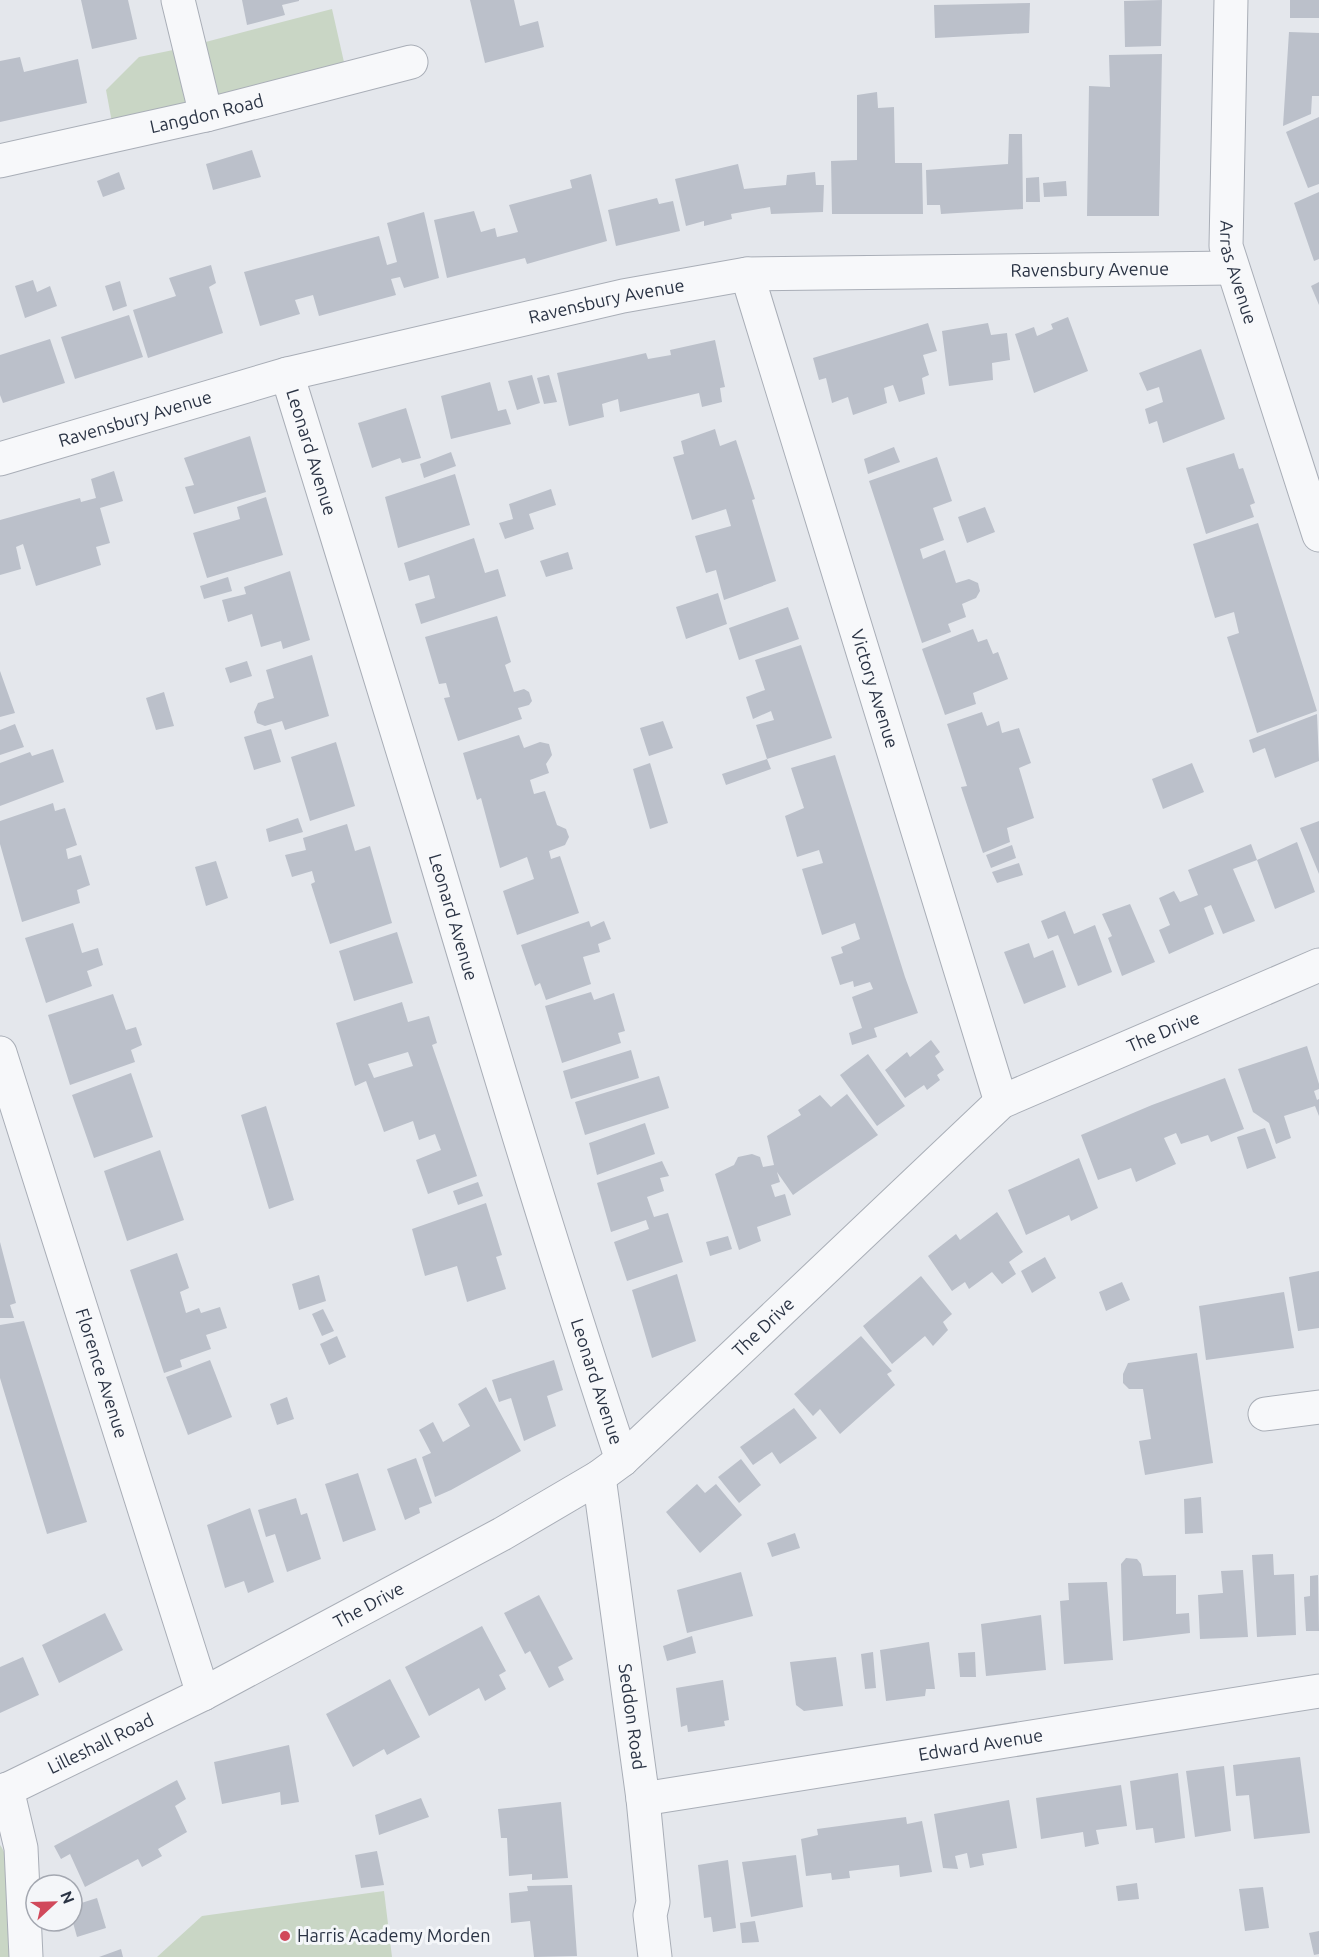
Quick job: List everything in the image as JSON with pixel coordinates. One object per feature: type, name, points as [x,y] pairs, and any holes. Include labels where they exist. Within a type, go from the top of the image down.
[{"type":"street","points":[[178,0],[206,115]]},
{"type":"street","name":"Arras Avenue","points":[[1231,0],[1226,246],[1231,268],[1319,535]]},
{"type":"street","name":"Langdon Road","points":[[0,161],[206,115],[411,62]]},
{"type":"street","name":"Ravensbury Avenue","points":[[0,459],[287,374],[622,296],[747,274],[1231,268]]},
{"type":"street","name":"Victory Avenue","points":[[747,274],[1001,1102]]},
{"type":"street","name":"Leonard Avenue","points":[[287,374],[574,1315],[610,1468]]},
{"type":"street","name":"The Drive","points":[[202,1694],[502,1534],[610,1468],[1001,1102],[1319,965]]},
{"type":"street","name":"Florence Avenue","points":[[0,1053],[202,1694]]},
{"type":"street","points":[[1265,1414],[1319,1407]]},
{"type":"street","name":"Seddon Road","points":[[610,1468],[653,1902],[650,1915],[656,1957]]},
{"type":"street","name":"Edward Avenue","points":[[643,1799],[1319,1691]]},
{"type":"street","name":"Lilleshall Road","points":[[3,1791],[202,1694]]},
{"type":"street","points":[[3,1791],[21,1848],[26,1957]]},
{"type":"green space","points":[[332,9],[346,71],[212,106],[198,44]]},
{"type":"green space","points":[[183,48],[198,110],[113,128],[106,90],[139,57]]},
{"type":"green space","points":[[0,1845],[5,1854],[11,1882],[12,1957],[0,1957]]},
{"type":"green space","name":"Harris Academy Morden","points":[[384,1891],[392,1957],[157,1957],[202,1916]]},
{"type":"building","points":[[81,0],[128,0],[137,39],[92,49]]},
{"type":"building","points":[[242,0],[299,1],[282,5],[285,15],[247,25]]},
{"type":"building","points":[[470,0],[514,0],[520,26],[538,21],[544,47],[485,63]]},
{"type":"building","points":[[1162,0],[1161,46],[1125,47],[1124,1]]},
{"type":"building","points":[[1290,0],[1319,0],[1319,18],[1290,18]]},
{"type":"building","points":[[1030,3],[1029,33],[935,38],[934,5]]},
{"type":"building","points":[[1289,32],[1319,33],[1319,96],[1312,96],[1311,114],[1283,126]]},
{"type":"building","points":[[1162,54],[1159,216],[1087,216],[1089,86],[1110,87],[1109,55]]},
{"type":"building","points":[[20,57],[24,72],[78,59],[87,103],[0,122],[0,61]]},
{"type":"building","points":[[877,92],[878,108],[894,107],[895,163],[922,163],[923,214],[832,214],[831,161],[857,160],[857,95]]},
{"type":"building","points":[[1319,117],[1319,184],[1308,188],[1286,132]]},
{"type":"building","points":[[1009,134],[1022,134],[1023,209],[941,214],[940,205],[927,205],[926,170],[1008,164]]},
{"type":"building","points":[[252,150],[261,177],[213,190],[206,164]]},
{"type":"building","points":[[738,164],[744,189],[786,185],[787,175],[815,172],[816,185],[824,185],[823,212],[771,214],[770,207],[731,214],[732,219],[704,226],[704,221],[686,226],[675,179]]},
{"type":"building","points":[[119,172],[125,189],[103,197],[97,181]]},
{"type":"building","points":[[591,174],[607,241],[527,264],[525,258],[447,278],[434,220],[474,211],[481,232],[495,228],[497,237],[518,232],[509,205],[572,188],[570,180]]},
{"type":"building","points":[[1039,177],[1040,202],[1026,202],[1026,178]]},
{"type":"building","points":[[1066,181],[1067,196],[1044,197],[1043,183]]},
{"type":"building","points":[[1319,192],[1319,259],[1314,261],[1294,203]]},
{"type":"building","points":[[657,198],[659,204],[673,201],[680,231],[616,246],[608,210]]},
{"type":"building","points":[[424,212],[439,278],[404,288],[400,277],[391,279],[396,295],[319,316],[313,295],[295,300],[300,314],[260,326],[244,272],[379,236],[387,265],[397,262],[387,223]]},
{"type":"building","points":[[211,265],[216,283],[209,287],[223,333],[148,358],[133,310],[176,296],[169,278]]},
{"type":"building","points":[[33,280],[37,292],[50,286],[57,306],[25,318],[15,286]]},
{"type":"building","points":[[120,281],[127,306],[113,311],[105,286]]},
{"type":"building","points":[[1319,282],[1319,305],[1311,286]]},
{"type":"building","points":[[129,315],[143,357],[75,379],[61,337]]},
{"type":"building","points":[[1068,317],[1088,371],[1034,393],[1015,334],[1034,327],[1037,336],[1053,329],[1051,324]]},
{"type":"building","points":[[928,323],[937,351],[923,355],[929,375],[922,378],[925,394],[899,402],[893,385],[884,388],[887,403],[853,415],[848,397],[832,403],[826,378],[819,380],[813,358]]},
{"type":"building","points":[[988,323],[991,335],[1007,333],[1010,360],[992,363],[993,380],[949,386],[942,331]]},
{"type":"building","points":[[50,339],[65,383],[3,403],[0,395],[0,355]]},
{"type":"building","points":[[715,340],[725,387],[720,388],[722,402],[702,407],[699,393],[620,412],[618,399],[602,404],[604,417],[569,426],[557,373],[646,353],[648,359],[671,355],[670,350]]},
{"type":"building","points":[[1201,349],[1225,419],[1163,443],[1157,421],[1149,424],[1145,409],[1163,402],[1159,387],[1147,391],[1139,373]]},
{"type":"building","points":[[532,375],[540,403],[517,410],[508,381]]},
{"type":"building","points":[[549,375],[557,402],[544,404],[537,378]]},
{"type":"building","points":[[490,382],[498,411],[506,409],[511,424],[451,439],[441,396]]},
{"type":"building","points":[[406,408],[421,458],[402,463],[400,458],[372,468],[358,423]]},
{"type":"building","points":[[715,429],[720,446],[736,440],[755,499],[752,500],[776,581],[724,600],[716,570],[706,573],[695,536],[731,526],[726,509],[692,520],[673,457],[684,454],[681,441]]},
{"type":"building","points":[[250,436],[266,492],[194,514],[185,487],[194,485],[184,458]]},
{"type":"building","points":[[894,447],[900,462],[868,474],[864,459]]},
{"type":"building","points":[[451,452],[456,466],[424,478],[420,464]]},
{"type":"building","points":[[1234,453],[1239,469],[1243,468],[1255,503],[1250,505],[1254,517],[1206,534],[1186,468]]},
{"type":"building","points":[[937,457],[952,501],[933,508],[944,540],[920,549],[923,559],[945,550],[956,583],[969,579],[978,583],[980,591],[976,598],[962,604],[966,617],[948,624],[951,632],[922,643],[869,481]]},
{"type":"building","points":[[114,471],[123,501],[100,508],[110,543],[96,547],[101,565],[36,586],[23,544],[16,547],[21,569],[0,575],[0,520],[80,498],[81,502],[96,498],[91,479]]},
{"type":"building","points":[[455,474],[470,525],[398,548],[385,497]]},
{"type":"building","points":[[551,489],[556,505],[529,514],[534,529],[505,539],[499,523],[513,519],[509,504]]},
{"type":"building","points":[[266,497],[283,555],[207,578],[193,533],[240,519],[237,507]]},
{"type":"building","points":[[985,507],[995,532],[967,543],[958,517]]},
{"type":"building","points":[[1258,523],[1317,711],[1257,733],[1227,637],[1239,633],[1234,612],[1215,618],[1193,544]]},
{"type":"building","points":[[474,538],[485,573],[498,569],[506,596],[421,624],[415,604],[435,598],[429,575],[409,581],[404,563]]},
{"type":"building","points":[[568,552],[573,569],[546,577],[540,561]]},
{"type":"building","points":[[290,571],[310,640],[283,649],[281,641],[261,647],[252,614],[228,622],[222,600],[246,594],[244,587]]},
{"type":"building","points":[[228,577],[232,591],[204,599],[200,586]]},
{"type":"building","points":[[718,593],[727,624],[686,639],[676,607]]},
{"type":"building","points":[[788,607],[799,639],[739,660],[729,628]]},
{"type":"building","points":[[497,616],[511,662],[505,665],[514,692],[524,689],[529,692],[532,701],[529,705],[518,708],[522,719],[458,741],[444,698],[450,697],[446,683],[439,684],[425,637]]},
{"type":"building","points":[[973,629],[978,642],[987,639],[993,654],[998,652],[1008,679],[973,693],[976,704],[945,715],[922,649]]},
{"type":"building","points":[[801,645],[832,738],[767,759],[756,725],[774,720],[771,711],[753,719],[746,697],[765,690],[755,660]]},
{"type":"building","points":[[312,655],[329,716],[285,730],[282,721],[265,726],[257,723],[254,712],[258,703],[274,698],[266,670]]},
{"type":"building","points":[[247,661],[252,676],[230,683],[225,668]]},
{"type":"building","points":[[0,671],[15,713],[0,717]]},
{"type":"building","points":[[164,692],[174,726],[156,730],[146,698]]},
{"type":"building","points":[[982,712],[987,726],[999,721],[1002,733],[1019,728],[1031,763],[1019,768],[1034,818],[1007,828],[1010,842],[983,853],[961,787],[967,786],[947,724]]},
{"type":"building","points":[[1317,714],[1319,761],[1275,778],[1265,748],[1253,753],[1249,740]]},
{"type":"building","points":[[663,721],[673,748],[649,756],[640,728]]},
{"type":"building","points":[[15,724],[24,747],[0,755],[0,730]]},
{"type":"building","points":[[271,729],[281,762],[254,770],[244,737]]},
{"type":"building","points":[[519,735],[524,748],[540,742],[549,744],[552,755],[546,764],[549,773],[530,780],[534,794],[545,791],[557,825],[566,829],[569,837],[565,845],[549,851],[551,859],[560,856],[579,913],[517,935],[503,891],[534,879],[527,857],[500,868],[481,798],[477,800],[463,753]]},
{"type":"building","points":[[336,742],[355,806],[310,821],[291,757]]},
{"type":"building","points":[[53,749],[64,782],[0,806],[0,763],[30,752],[32,756]]},
{"type":"building","points":[[835,755],[918,1013],[874,1028],[877,1037],[852,1045],[849,1033],[862,1028],[852,997],[873,989],[870,982],[854,987],[853,981],[840,985],[831,957],[843,953],[841,947],[860,939],[855,923],[822,935],[802,869],[823,863],[819,850],[797,857],[785,816],[804,808],[791,768]]},
{"type":"building","points":[[767,759],[771,769],[726,785],[722,774]]},
{"type":"building","points":[[650,763],[668,823],[650,829],[633,769]]},
{"type":"building","points":[[1192,763],[1204,792],[1163,809],[1152,779]]},
{"type":"building","points":[[53,803],[55,811],[65,808],[77,845],[66,849],[68,859],[81,855],[90,885],[77,890],[80,903],[22,922],[0,844],[0,821]]},
{"type":"building","points":[[298,818],[303,832],[269,842],[266,829]]},
{"type":"building","points":[[1319,821],[1319,874],[1300,828]]},
{"type":"building","points":[[347,824],[355,851],[370,846],[392,923],[330,944],[311,884],[315,882],[312,871],[292,877],[285,855],[306,850],[303,838]]},
{"type":"building","points":[[1297,842],[1315,892],[1275,909],[1257,860]]},
{"type":"building","points":[[1251,844],[1257,860],[1233,869],[1255,921],[1223,934],[1211,905],[1204,908],[1214,934],[1169,954],[1159,930],[1170,925],[1159,898],[1174,891],[1180,902],[1198,895],[1188,870]]},
{"type":"building","points":[[1012,845],[1016,858],[991,868],[986,855]]},
{"type":"building","points":[[216,861],[228,898],[206,906],[195,867]]},
{"type":"building","points":[[1019,863],[1023,875],[997,883],[992,872]]},
{"type":"building","points":[[1130,904],[1155,962],[1122,976],[1108,938],[1112,936],[1102,914]]},
{"type":"building","points":[[1065,911],[1074,934],[1095,925],[1112,972],[1078,986],[1058,935],[1048,939],[1041,921]]},
{"type":"building","points":[[589,921],[591,927],[604,921],[611,939],[598,944],[600,952],[583,957],[591,984],[546,1000],[540,983],[535,986],[521,945]]},
{"type":"building","points":[[73,923],[82,953],[98,948],[103,965],[87,971],[92,986],[46,1003],[25,938]]},
{"type":"building","points":[[397,932],[413,983],[354,1001],[339,951]]},
{"type":"building","points":[[1029,943],[1034,958],[1053,950],[1066,987],[1024,1004],[1004,952]]},
{"type":"building","points":[[591,992],[594,1000],[614,993],[625,1031],[618,1033],[621,1043],[562,1063],[545,1006]]},
{"type":"building","points":[[113,994],[126,1030],[136,1027],[142,1045],[131,1050],[135,1062],[70,1085],[48,1015]]},
{"type":"building","points":[[402,1002],[408,1022],[429,1016],[437,1043],[432,1045],[477,1176],[428,1194],[416,1160],[441,1150],[435,1134],[419,1140],[413,1121],[384,1132],[366,1081],[355,1086],[336,1023]],"holes":[[[408,1052],[413,1066],[374,1078],[368,1064]]]},
{"type":"building","points":[[931,1040],[940,1052],[935,1056],[944,1070],[937,1075],[940,1080],[927,1090],[924,1085],[905,1098],[885,1070],[907,1052],[910,1057]]},
{"type":"building","points":[[1307,1046],[1319,1084],[1319,1089],[1314,1091],[1317,1100],[1319,1099],[1319,1116],[1315,1106],[1284,1116],[1291,1138],[1276,1144],[1269,1123],[1253,1112],[1238,1069]]},
{"type":"building","points":[[631,1050],[639,1078],[571,1099],[563,1071]]},
{"type":"building","points":[[868,1054],[905,1106],[877,1126],[840,1075]]},
{"type":"building","points":[[131,1073],[153,1137],[94,1158],[72,1095]]},
{"type":"building","points":[[659,1076],[669,1108],[585,1135],[575,1102]]},
{"type":"building","points":[[1225,1078],[1244,1129],[1211,1142],[1208,1135],[1181,1144],[1176,1133],[1164,1138],[1176,1164],[1136,1182],[1131,1168],[1098,1180],[1081,1135]]},
{"type":"building","points":[[847,1094],[878,1135],[793,1195],[777,1172],[780,1182],[771,1185],[775,1197],[785,1194],[791,1215],[757,1227],[761,1241],[739,1250],[715,1174],[734,1165],[738,1157],[752,1154],[760,1157],[763,1167],[774,1165],[767,1136],[801,1115],[798,1110],[820,1095],[831,1107]]},
{"type":"building","points":[[266,1106],[294,1200],[269,1209],[241,1115]]},
{"type":"building","points":[[645,1123],[655,1154],[597,1175],[589,1143]]},
{"type":"building","points":[[1265,1128],[1276,1158],[1247,1169],[1237,1137]]},
{"type":"building","points":[[160,1150],[184,1220],[127,1241],[104,1171]]},
{"type":"building","points":[[1079,1158],[1098,1208],[1071,1221],[1069,1215],[1026,1235],[1008,1190]]},
{"type":"building","points":[[662,1161],[669,1176],[660,1178],[664,1191],[647,1197],[654,1217],[668,1213],[683,1262],[627,1281],[614,1242],[649,1229],[646,1220],[611,1232],[597,1183]]},
{"type":"building","points":[[478,1182],[483,1196],[458,1205],[453,1191]]},
{"type":"building","points":[[486,1203],[502,1255],[496,1257],[506,1289],[467,1302],[457,1266],[425,1276],[412,1229]]},
{"type":"building","points":[[997,1212],[1023,1252],[1009,1262],[1016,1274],[1002,1284],[992,1272],[969,1289],[965,1282],[952,1291],[928,1256],[956,1234],[960,1240]]},
{"type":"building","points":[[728,1236],[732,1249],[710,1256],[706,1242]]},
{"type":"building","points":[[0,1242],[16,1303],[10,1305],[14,1318],[0,1318]]},
{"type":"building","points":[[177,1253],[189,1288],[180,1292],[186,1313],[199,1308],[201,1313],[220,1307],[227,1328],[206,1335],[211,1349],[180,1360],[182,1367],[164,1373],[130,1270]]},
{"type":"building","points":[[1045,1257],[1056,1278],[1032,1293],[1021,1271]]},
{"type":"building","points":[[1319,1271],[1319,1328],[1298,1331],[1289,1277]]},
{"type":"building","points":[[677,1274],[696,1341],[652,1358],[632,1290]]},
{"type":"building","points":[[319,1275],[326,1301],[299,1310],[292,1284]]},
{"type":"building","points":[[921,1276],[952,1314],[943,1322],[948,1330],[933,1346],[925,1336],[892,1364],[863,1326]]},
{"type":"building","points":[[1122,1282],[1130,1300],[1106,1311],[1099,1292]]},
{"type":"building","points":[[1284,1292],[1294,1348],[1206,1360],[1199,1306]]},
{"type":"building","points":[[323,1309],[334,1331],[322,1336],[312,1314]]},
{"type":"building","points":[[24,1321],[87,1522],[47,1534],[0,1378],[0,1325]]},
{"type":"building","points":[[337,1336],[346,1357],[329,1365],[320,1344]]},
{"type":"building","points":[[861,1336],[892,1371],[887,1374],[895,1385],[840,1434],[820,1409],[813,1416],[794,1394]]},
{"type":"building","points":[[1197,1353],[1213,1463],[1145,1475],[1139,1441],[1151,1439],[1143,1389],[1129,1389],[1123,1383],[1123,1374],[1128,1363]]},
{"type":"building","points":[[210,1360],[232,1417],[188,1435],[166,1377]]},
{"type":"building","points":[[554,1360],[563,1390],[547,1396],[556,1426],[524,1441],[511,1398],[499,1402],[492,1380]]},
{"type":"building","points":[[486,1387],[521,1451],[435,1497],[422,1457],[431,1453],[419,1430],[433,1422],[443,1442],[470,1426],[458,1404]]},
{"type":"building","points":[[287,1397],[294,1419],[277,1425],[270,1404]]},
{"type":"building","points":[[794,1408],[817,1438],[780,1464],[772,1452],[753,1465],[740,1447]]},
{"type":"building","points":[[416,1458],[432,1503],[419,1508],[420,1513],[405,1520],[387,1469]]},
{"type":"building","points":[[741,1459],[761,1485],[739,1503],[718,1477]]},
{"type":"building","points":[[358,1473],[376,1530],[343,1542],[325,1484]]},
{"type":"building","points":[[697,1484],[705,1493],[716,1484],[742,1515],[700,1553],[666,1512]]},
{"type":"building","points":[[1201,1497],[1203,1533],[1185,1534],[1184,1499]]},
{"type":"building","points":[[296,1498],[301,1515],[307,1513],[321,1559],[287,1572],[275,1534],[266,1537],[258,1510]]},
{"type":"building","points":[[250,1508],[274,1582],[248,1593],[244,1581],[225,1588],[207,1525]]},
{"type":"building","points":[[795,1533],[800,1548],[772,1557],[767,1543]]},
{"type":"building","points":[[1273,1554],[1274,1575],[1294,1574],[1296,1635],[1257,1637],[1252,1555]]},
{"type":"building","points":[[1126,1558],[1137,1559],[1141,1564],[1143,1576],[1176,1575],[1176,1614],[1189,1613],[1190,1633],[1123,1641],[1121,1564]]},
{"type":"building","points":[[1243,1570],[1248,1637],[1200,1639],[1198,1595],[1223,1593],[1221,1571]]},
{"type":"building","points":[[741,1572],[753,1616],[687,1633],[677,1590]]},
{"type":"building","points":[[1318,1575],[1319,1631],[1306,1631],[1304,1597],[1310,1596],[1310,1576]]},
{"type":"building","points":[[1107,1582],[1113,1660],[1064,1664],[1060,1601],[1069,1600],[1068,1583]]},
{"type":"building","points":[[539,1595],[573,1659],[558,1667],[564,1680],[549,1688],[530,1651],[525,1654],[504,1613]]},
{"type":"building","points":[[105,1613],[123,1650],[59,1683],[42,1645]]},
{"type":"building","points":[[1041,1615],[1046,1670],[986,1676],[981,1624]]},
{"type":"building","points":[[482,1626],[506,1671],[499,1675],[506,1689],[485,1701],[479,1688],[429,1716],[405,1667]]},
{"type":"building","points":[[692,1636],[696,1653],[667,1661],[663,1646]]},
{"type":"building","points":[[929,1642],[935,1689],[926,1689],[925,1696],[886,1701],[880,1650]]},
{"type":"building","points":[[873,1652],[876,1688],[865,1689],[861,1654]]},
{"type":"building","points":[[975,1652],[976,1677],[960,1677],[958,1653]]},
{"type":"building","points":[[23,1657],[39,1695],[0,1713],[0,1667]]},
{"type":"building","points":[[836,1657],[843,1706],[804,1711],[796,1705],[790,1662]]},
{"type":"building","points":[[390,1679],[420,1737],[387,1755],[384,1749],[353,1767],[326,1714]]},
{"type":"building","points":[[723,1680],[729,1720],[724,1721],[725,1726],[688,1732],[687,1725],[681,1727],[676,1688]]},
{"type":"building","points":[[289,1745],[299,1802],[281,1805],[280,1792],[222,1804],[214,1762]]},
{"type":"building","points":[[1300,1757],[1310,1833],[1254,1839],[1249,1795],[1236,1796],[1233,1765]]},
{"type":"building","points":[[1224,1766],[1231,1831],[1195,1837],[1186,1771]]},
{"type":"building","points":[[1178,1773],[1185,1838],[1155,1843],[1153,1828],[1136,1830],[1130,1781]]},
{"type":"building","points":[[177,1780],[186,1799],[175,1806],[187,1832],[158,1849],[162,1856],[142,1867],[138,1859],[85,1887],[84,1873],[79,1873],[70,1854],[61,1859],[54,1846]]},
{"type":"building","points":[[1121,1785],[1127,1826],[1096,1830],[1099,1844],[1085,1847],[1083,1832],[1041,1839],[1036,1798]]},
{"type":"building","points":[[421,1798],[429,1817],[379,1835],[375,1815]]},
{"type":"building","points":[[1009,1800],[1017,1848],[982,1854],[984,1865],[970,1868],[967,1853],[955,1856],[958,1869],[943,1868],[934,1814]]},
{"type":"building","points":[[561,1802],[568,1878],[532,1880],[532,1874],[509,1876],[507,1838],[501,1838],[498,1809]]},
{"type":"building","points":[[906,1817],[907,1824],[922,1821],[932,1872],[900,1877],[899,1865],[849,1871],[850,1878],[832,1880],[831,1873],[806,1876],[801,1839],[818,1835],[817,1829]]},
{"type":"building","points":[[377,1851],[384,1885],[361,1888],[355,1855]]},
{"type":"building","points":[[796,1855],[803,1907],[751,1917],[742,1862]]},
{"type":"building","points":[[728,1860],[736,1928],[713,1932],[711,1917],[704,1918],[698,1865]]},
{"type":"building","points":[[1137,1883],[1139,1899],[1118,1901],[1116,1886]]},
{"type":"building","points":[[572,1885],[577,1956],[534,1957],[530,1921],[511,1923],[509,1893],[528,1891],[527,1886]]},
{"type":"building","points":[[1263,1887],[1269,1928],[1245,1931],[1239,1889]]},
{"type":"building","points":[[97,1898],[106,1928],[77,1937],[76,1933],[84,1933],[84,1902]]},
{"type":"building","points":[[755,1921],[759,1942],[742,1943],[740,1923]]},
{"type":"building","points":[[1319,1931],[1319,1954],[1314,1955],[1309,1933]]},
{"type":"building","points":[[121,1949],[123,1957],[99,1957]]},
{"type":"place","name":"Harris Academy Morden","points":[[285,1936]]}]
